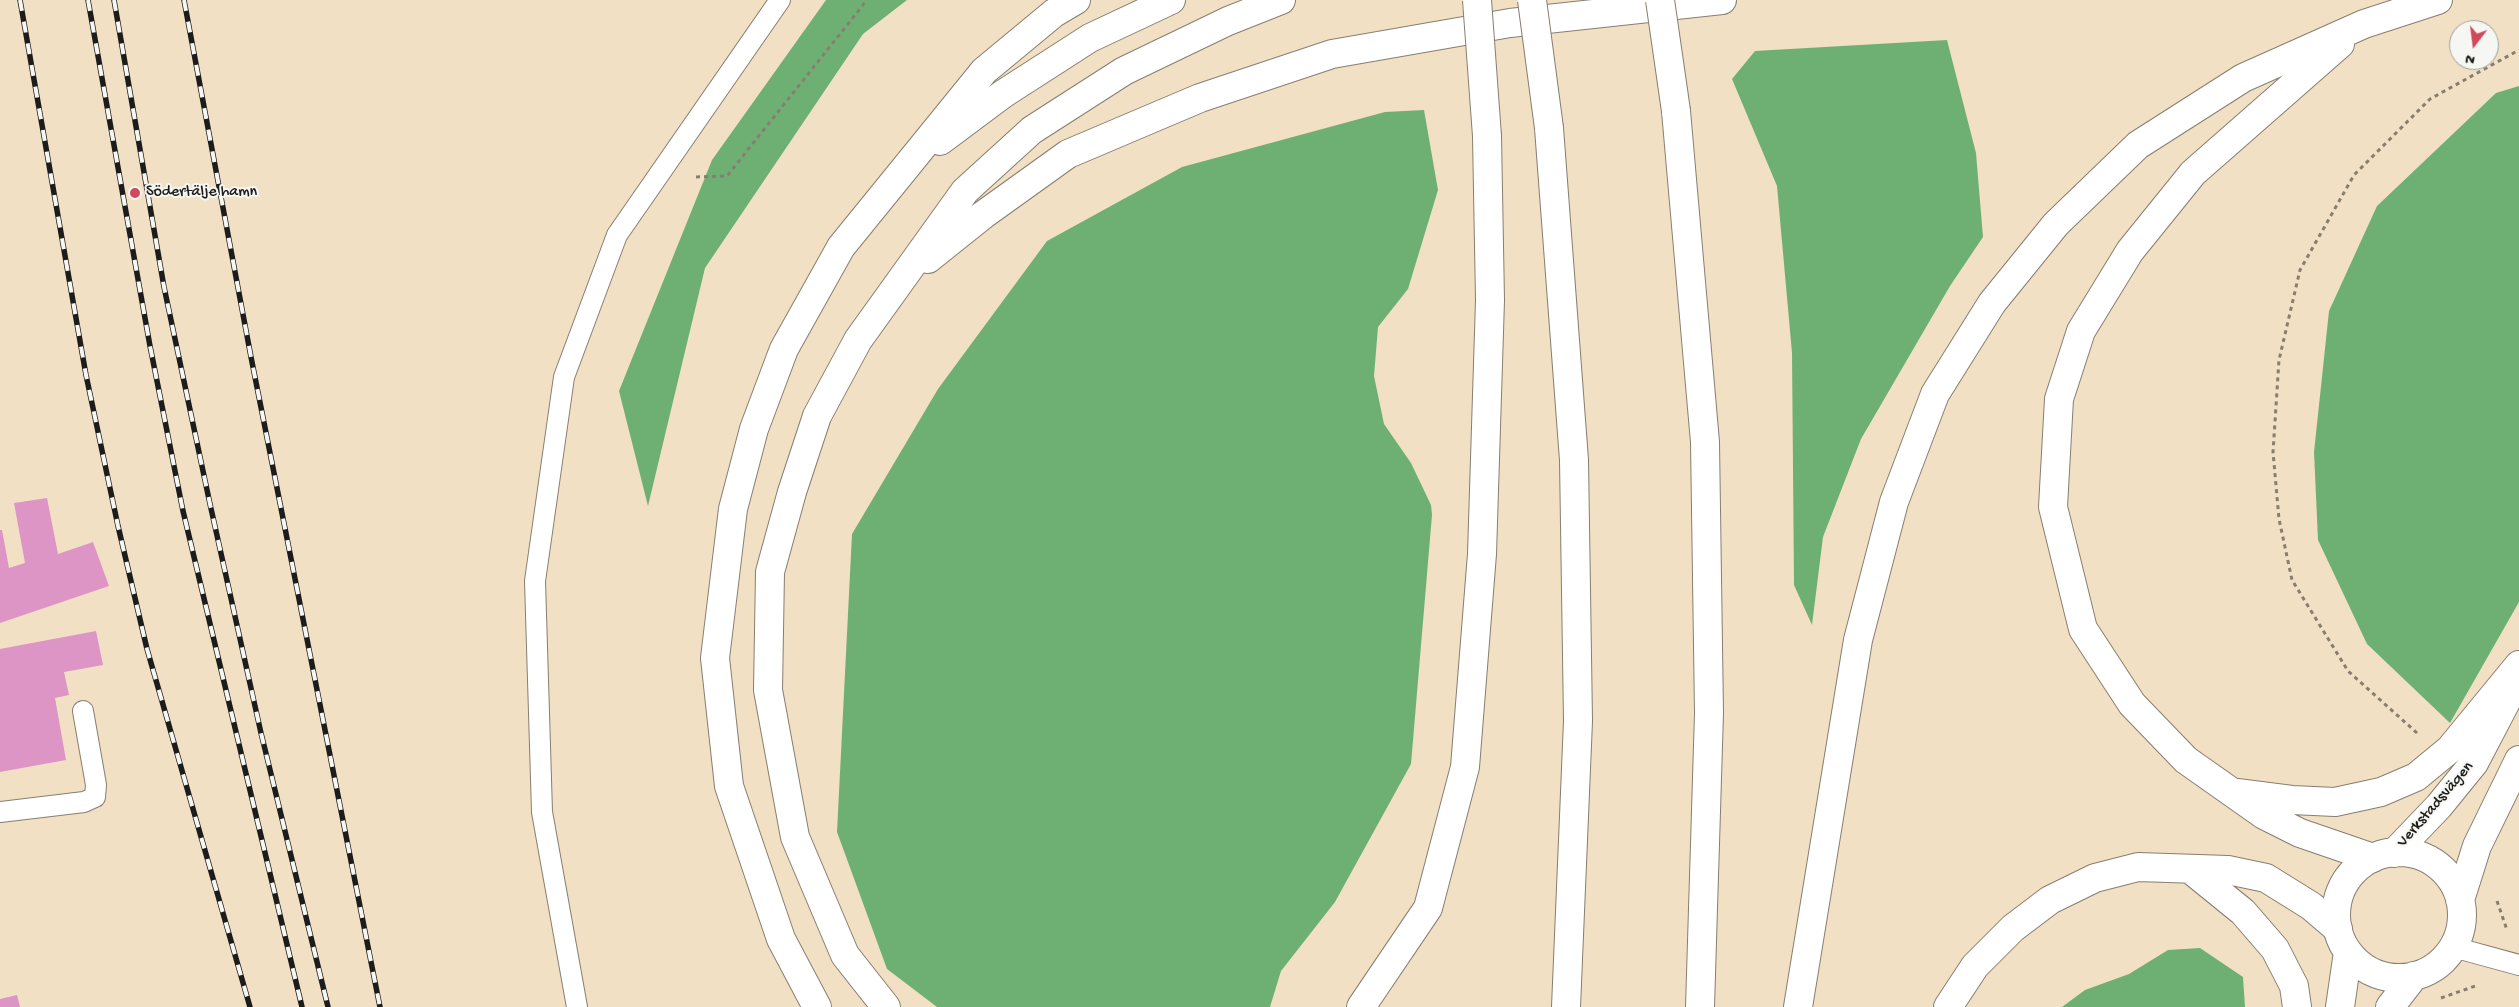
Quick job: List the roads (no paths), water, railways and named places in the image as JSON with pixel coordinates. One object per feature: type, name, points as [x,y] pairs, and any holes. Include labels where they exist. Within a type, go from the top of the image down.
[{"type":"main road","points":[[817,1007],[781,938],[729,786],[715,658],[733,509],[754,429],[784,348],[841,247],[984,71],[1054,13],[1076,0]]},
{"type":"main road","points":[[906,166],[1003,94],[1090,38],[1171,0]]},
{"type":"main road","points":[[886,1007],[845,955],[795,837],[768,690],[770,572],[792,492],[817,416],[858,340],[966,191],[1032,130],[1124,71],[1228,21],[1281,0]]},
{"type":"main road","points":[[1361,1007],[1428,908],[1465,767],[1482,554],[1490,300],[1487,136],[1477,0]]},
{"type":"main road","points":[[1532,0],[1548,128],[1574,460],[1578,721],[1566,1007]]},
{"type":"main road","points":[[1660,0],[1676,111],[1705,442],[1709,713],[1700,1007]]},
{"type":"main road","points":[[901,280],[983,215],[1068,154],[1200,98],[1332,54],[1510,22],[1722,0]]},
{"type":"main road","points":[[1798,1007],[1858,640],[1894,502],[1935,394],[1992,303],[2056,224],[2138,145],[2243,78],[2364,24],[2438,0]]},
{"type":"main road","points":[[2364,24],[2193,173],[2130,251],[2082,331],[2059,399],[2053,507],[2083,629],[2132,704],[2186,760],[2264,815],[2300,833],[2383,856]]},
{"type":"main road","points":[[2232,792],[2292,800],[2335,802],[2381,792],[2416,777],[2450,749],[2519,665]]},
{"type":"main road","name":"Verkstadsvägen","points":[[2383,856],[2439,806],[2474,763],[2519,677]]},
{"type":"main road","name":"Verkstadsvägen","points":[[2343,940],[2356,962],[2378,974],[2390,977],[2414,976],[2436,966],[2453,947],[2461,924],[2460,900],[2477,846],[2519,760]]},
{"type":"main road","name":"Verkstadsvägen","points":[[2340,1007],[2343,940],[2337,904],[2346,882],[2362,864],[2383,856],[2419,856],[2436,864],[2449,878],[2460,900]]},
{"type":"main road","points":[[1948,1007],[1975,966],[2013,928],[2050,900],[2095,878],[2138,867],[2228,870],[2266,878],[2311,906],[2343,940]]},
{"type":"main road","points":[[2190,869],[2243,912],[2275,948],[2294,986],[2297,1007]]},
{"type":"main road","name":"Verkstadsvägen","points":[[2390,1007],[2414,976]]},
{"type":"lane","points":[[577,1007],[542,812],[535,580],[564,377],[617,235],[780,0]]},
{"type":"lane","points":[[0,812],[84,802],[95,797],[96,785],[83,711]]},
{"type":"lane","points":[[2453,947],[2519,965]]},
{"type":"railway","points":[[20,0],[86,375],[118,526],[147,649],[250,1007]]},
{"type":"railway","points":[[88,0],[150,346],[183,511],[302,1007]]},
{"type":"railway","points":[[114,0],[164,287],[210,504],[261,733],[328,1007]]},
{"type":"railway","points":[[184,0],[251,357],[380,1007]]},
{"type":"place","name":"Södertälje hamn","points":[[135,193]]}]
